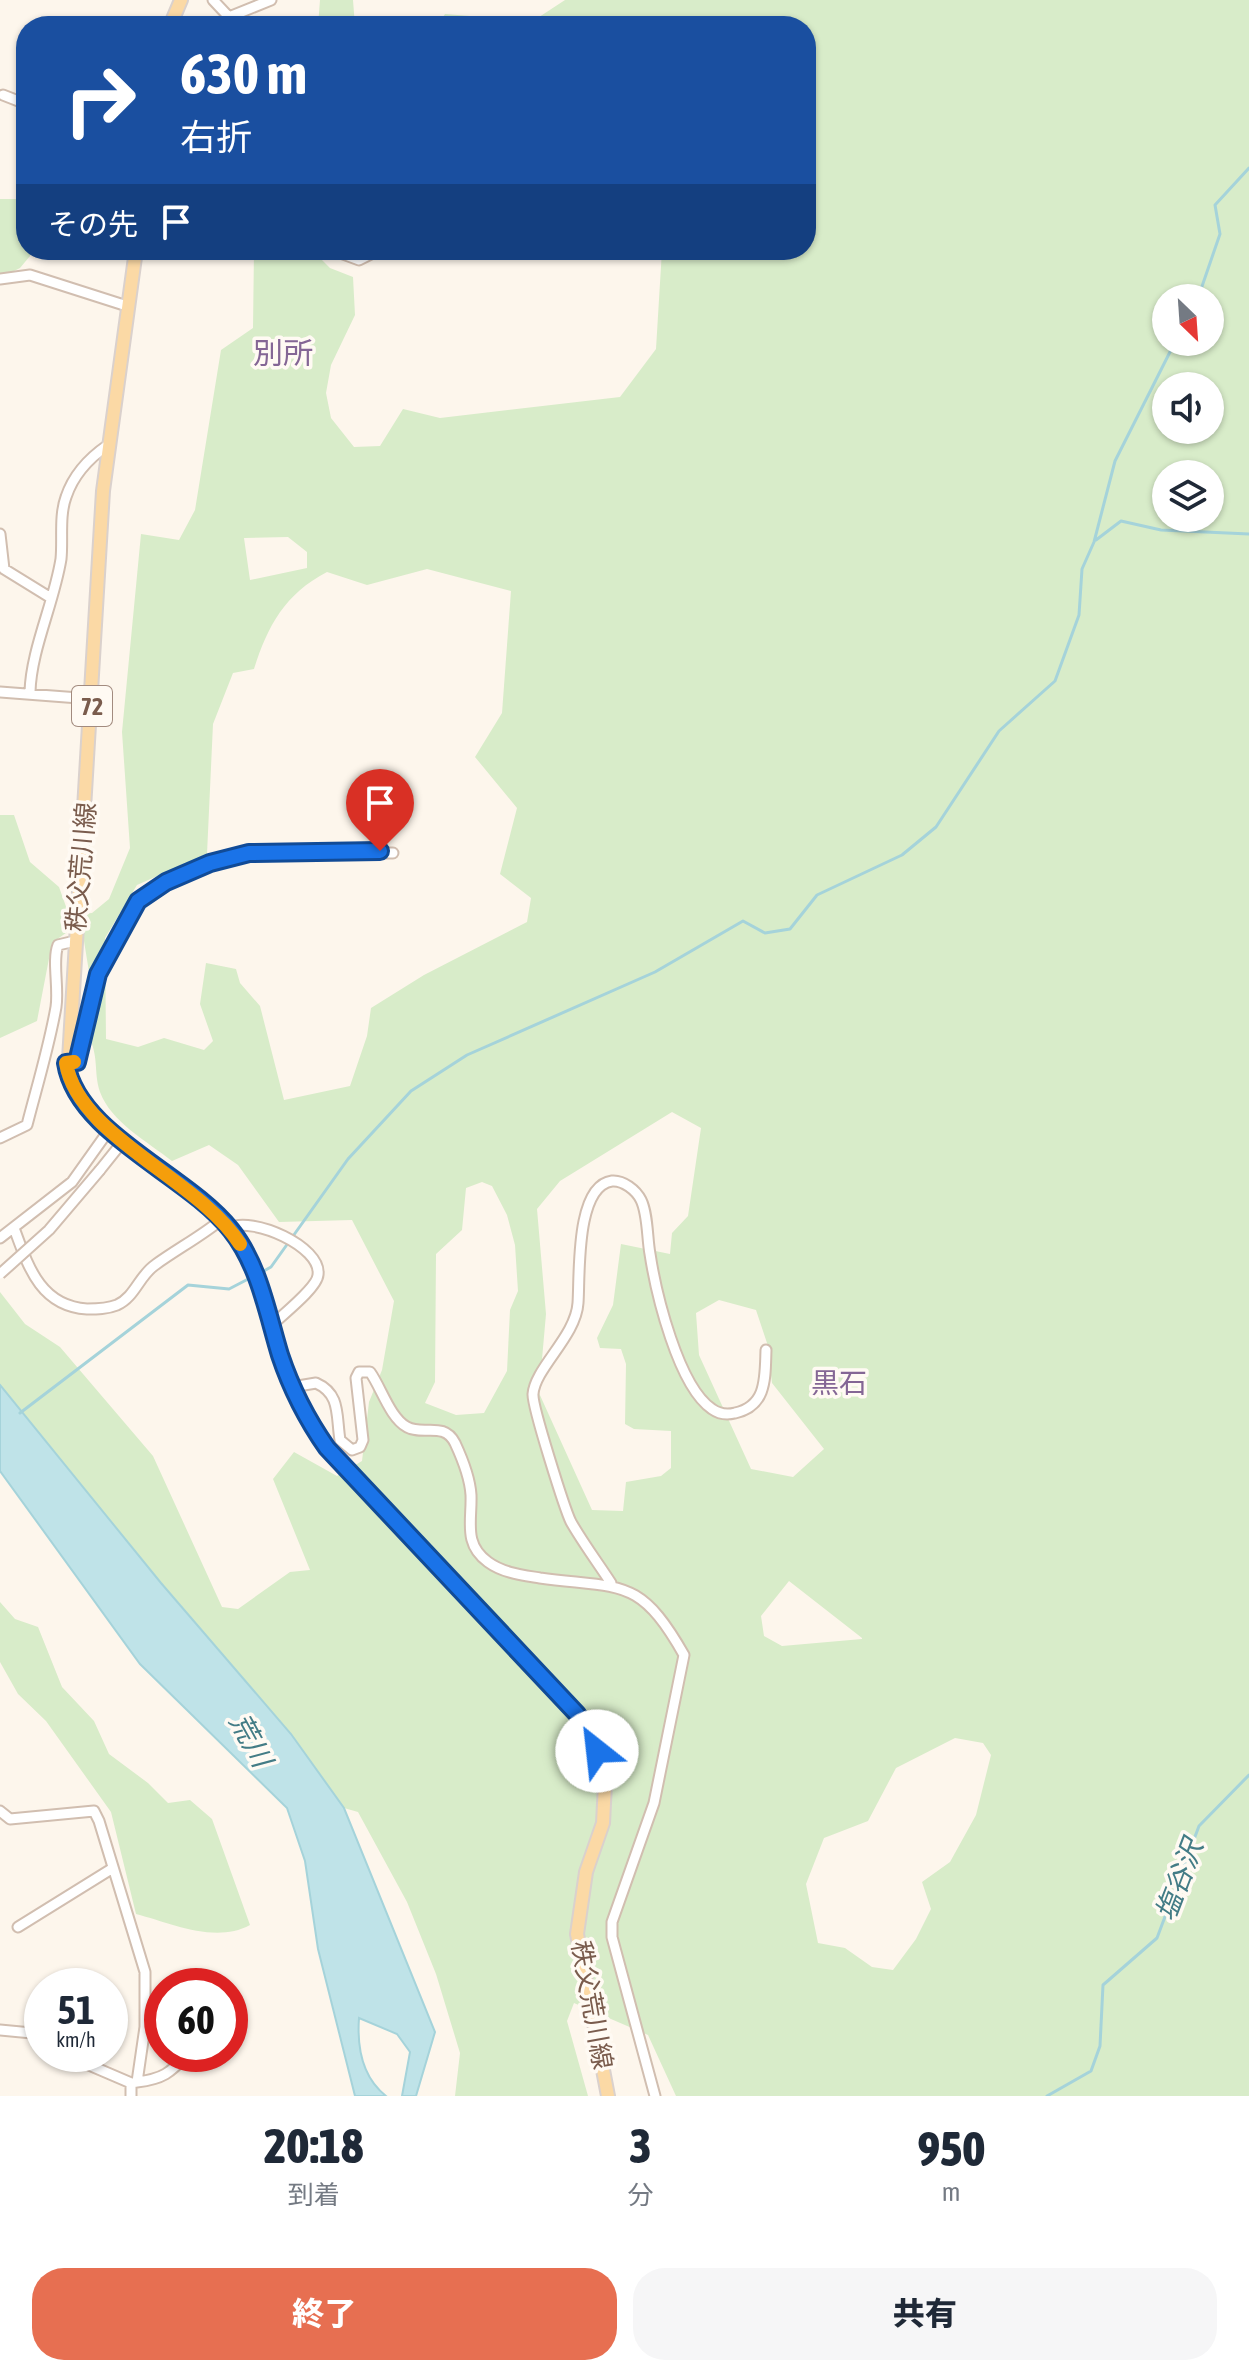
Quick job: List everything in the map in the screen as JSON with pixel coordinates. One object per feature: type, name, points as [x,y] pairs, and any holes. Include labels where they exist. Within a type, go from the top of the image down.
[{"type":"main road","name":"秩父荒川線","points":[[134,260],[108,445],[66,1063],[73,1090],[81,1104],[226,1224],[252,1265],[292,1387],[308,1420],[327,1448],[577,1714],[597,1751],[605,1784],[603,1823],[586,1872],[577,1934],[608,2096]]},
{"type":"street","points":[[213,0],[228,16]]},
{"type":"street","points":[[231,16],[271,0]]},
{"type":"street","points":[[3,95],[16,100]]},
{"type":"street","points":[[0,279],[30,275],[127,306]]},
{"type":"street","points":[[30,692],[30,671],[50,613],[61,559],[64,501],[74,479],[96,453],[108,445]]},
{"type":"street","points":[[0,534],[4,569],[51,598]]},
{"type":"street","points":[[0,692],[92,699]]},
{"type":"street","points":[[66,1063],[77,1062],[98,974],[128,915],[138,901],[166,882],[210,863],[249,853],[393,853]]},
{"type":"street","points":[[0,1138],[27,1125],[56,1007],[59,981],[55,951],[58,945],[75,941]]},
{"type":"street","points":[[0,1238],[72,1182],[109,1130]]},
{"type":"street","points":[[0,1274],[49,1230],[124,1140]]},
{"type":"street","points":[[611,1583],[570,1520],[535,1411],[533,1392],[573,1324],[578,1307],[586,1213],[596,1189],[612,1181],[622,1183],[642,1201],[655,1281],[672,1344],[701,1398],[712,1409],[727,1415],[746,1411],[758,1402],[764,1388],[766,1350]]},
{"type":"street","points":[[14,1228],[32,1275],[44,1292],[63,1304],[99,1309],[118,1304],[155,1264],[226,1224],[247,1223],[298,1243],[316,1265],[319,1274],[315,1283],[272,1325]]},
{"type":"street","points":[[292,1387],[316,1383],[330,1391],[338,1412],[340,1440],[352,1450],[360,1447],[363,1440],[356,1378],[359,1372],[370,1372],[401,1424],[411,1430],[442,1430],[453,1438],[471,1493],[469,1535],[486,1561],[505,1571],[530,1576],[611,1583],[643,1599],[663,1618],[684,1655],[654,1803],[612,1922],[612,1937],[655,2096]]},
{"type":"street","points":[[0,1811],[10,1819],[94,1811],[145,1972],[145,2027],[131,2096]]},
{"type":"street","points":[[18,1927],[113,1868]]},
{"type":"street","points":[[0,2030],[24,2032]]},
{"type":"street","points":[[108,2072],[134,2082],[161,2079],[172,2072]]},
{"type":"green space","points":[[320,0],[353,0],[354,16],[319,16]]},
{"type":"green space","points":[[565,0],[1249,0],[1249,2096],[676,2096],[648,2035],[574,2003],[567,2021],[588,2096],[455,2096],[460,2053],[436,1974],[407,1902],[358,1812],[344,1808],[291,1734],[161,1583],[0,1385],[0,1292],[25,1324],[60,1347],[153,1456],[222,1607],[238,1609],[290,1572],[310,1570],[273,1479],[294,1452],[337,1476],[362,1461],[369,1402],[382,1370],[394,1301],[352,1220],[279,1222],[238,1165],[209,1145],[172,1161],[121,1122],[100,1092],[94,1049],[87,1032],[95,1009],[84,941],[70,930],[52,943],[37,1021],[0,1038],[0,815],[14,815],[30,862],[59,887],[69,915],[92,913],[109,899],[130,848],[122,732],[141,534],[179,540],[195,510],[221,350],[253,328],[254,260],[322,260],[330,268],[353,277],[355,315],[331,365],[326,393],[331,418],[354,447],[380,446],[403,409],[440,418],[620,397],[656,349],[661,260],[816,260],[816,16],[541,16]],"holes":[[[288,537],[307,552],[307,568],[250,580],[244,538]],[[427,569],[511,591],[502,713],[475,757],[517,808],[500,874],[531,898],[527,922],[424,975],[371,1008],[367,1036],[350,1086],[284,1100],[260,1006],[240,983],[236,969],[206,963],[200,1004],[213,1041],[204,1050],[164,1038],[138,1047],[106,1039],[105,938],[137,885],[207,854],[213,724],[233,673],[254,669],[265,638],[280,612],[312,581],[327,572],[367,585]],[[672,1112],[701,1128],[688,1216],[672,1233],[670,1254],[621,1244],[613,1305],[597,1338],[600,1348],[621,1349],[626,1364],[625,1424],[634,1429],[671,1431],[671,1468],[661,1476],[626,1482],[623,1511],[592,1510],[539,1393],[546,1314],[537,1209],[560,1181]],[[482,1182],[492,1186],[507,1215],[515,1245],[518,1291],[510,1310],[507,1371],[484,1413],[456,1415],[425,1403],[435,1382],[436,1254],[462,1230],[466,1188]],[[719,1300],[756,1310],[767,1343],[772,1383],[824,1449],[793,1477],[751,1469],[699,1355],[696,1313]],[[789,1581],[862,1639],[782,1646],[764,1636],[761,1616]],[[955,1738],[983,1743],[991,1755],[976,1815],[950,1862],[922,1882],[931,1909],[916,1939],[893,1970],[872,1967],[845,1948],[818,1943],[806,1884],[824,1838],[868,1821],[896,1768]]]},
{"type":"green space","points":[[0,199],[16,199],[16,260],[27,260],[20,268],[0,278]]},
{"type":"green space","points":[[0,1602],[15,1619],[38,1627],[62,1687],[94,1721],[109,1754],[148,1783],[168,1803],[190,1800],[212,1819],[250,1925],[222,1933],[208,1932],[136,1914],[111,1812],[46,1721],[18,1694],[0,1662]]},
{"type":"water","name":"荒川","points":[[0,1385],[161,1583],[291,1734],[344,1808],[435,2032],[416,2096],[402,2096],[410,2052],[397,2034],[359,2018],[359,2039],[366,2070],[386,2096],[355,2096],[318,1949],[305,1861],[287,1808],[140,1664],[0,1471]]},
{"type":"waterway","points":[[1203,284],[1220,234],[1215,205],[1249,168]]},
{"type":"waterway","points":[[260,1273],[271,1267],[348,1159],[411,1091],[467,1055],[655,972],[743,921],[765,933],[790,929],[817,895],[902,855],[936,827],[999,731],[1055,681],[1079,615],[1082,569],[1094,542],[1115,461],[1168,356]]},
{"type":"waterway","points":[[1096,540],[1121,521],[1161,530],[1249,534]]},
{"type":"waterway","points":[[20,1413],[188,1285],[229,1289],[254,1276]]},
{"type":"waterway","name":"塩谷沢","points":[[1047,2096],[1091,2071],[1100,2046],[1103,1985],[1157,1938],[1199,1826],[1249,1775]]},
{"type":"slow traffic","points":[[74,1062],[66,1063],[68,1076],[81,1104],[109,1130],[182,1185],[230,1228],[240,1244]]},
{"type":"district","name":"別所","points":[[283,353]]},
{"type":"district","name":"黒石","points":[[839,1383]]},
{"type":"route","points":[[380,851],[285,855],[249,853],[210,863],[166,882],[138,901],[98,974],[77,1062],[66,1063],[68,1076],[81,1104],[230,1228],[252,1265],[292,1387],[308,1420],[327,1448],[577,1714],[597,1751]]}]
